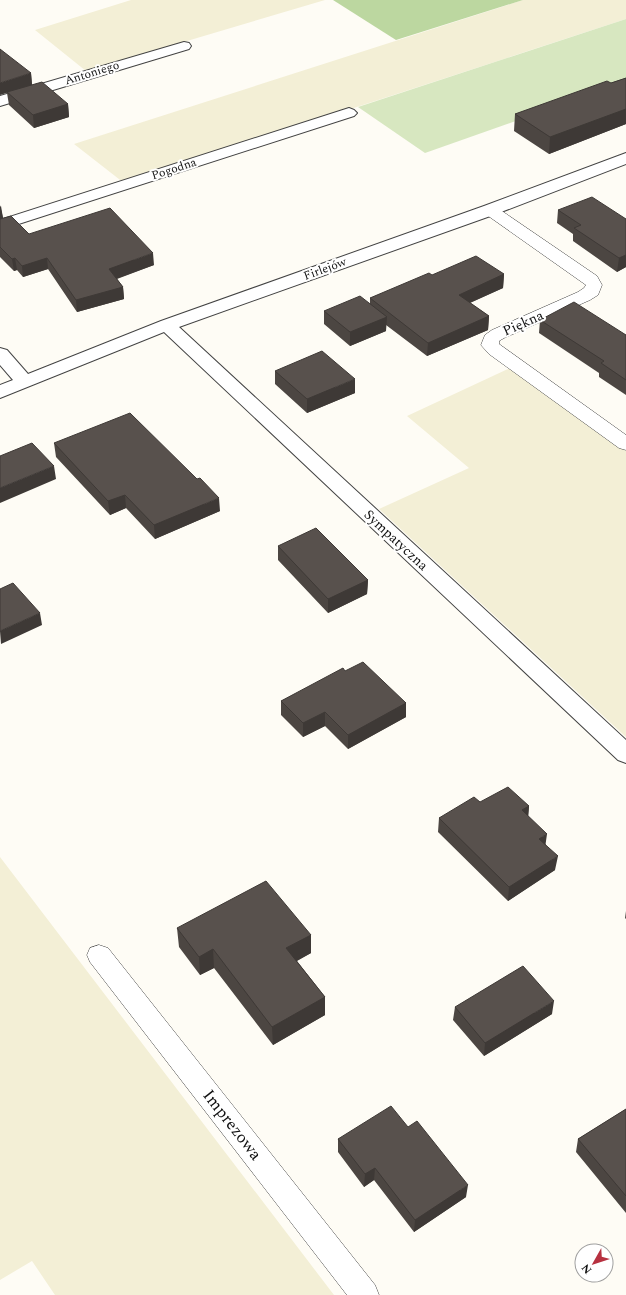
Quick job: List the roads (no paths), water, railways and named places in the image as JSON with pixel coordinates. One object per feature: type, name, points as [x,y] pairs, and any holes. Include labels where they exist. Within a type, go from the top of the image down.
[{"type":"street","name":"Antoniego","points":[[0,101],[184,46]]},
{"type":"street","name":"Pogodna","points":[[0,225],[349,113]]},
{"type":"street","name":"Firlejów","points":[[0,392],[167,325],[490,210],[626,158]]},
{"type":"street","name":"Sympatyczna","points":[[167,325],[626,754]]},
{"type":"street","points":[[0,354],[26,382]]},
{"type":"lane","name":"Piękna","points":[[490,210],[591,280],[594,285],[592,291],[584,296],[498,334],[491,339],[490,345],[626,444]]},
{"type":"lane","name":"Imprezowa","points":[[99,955],[365,1295]]}]
